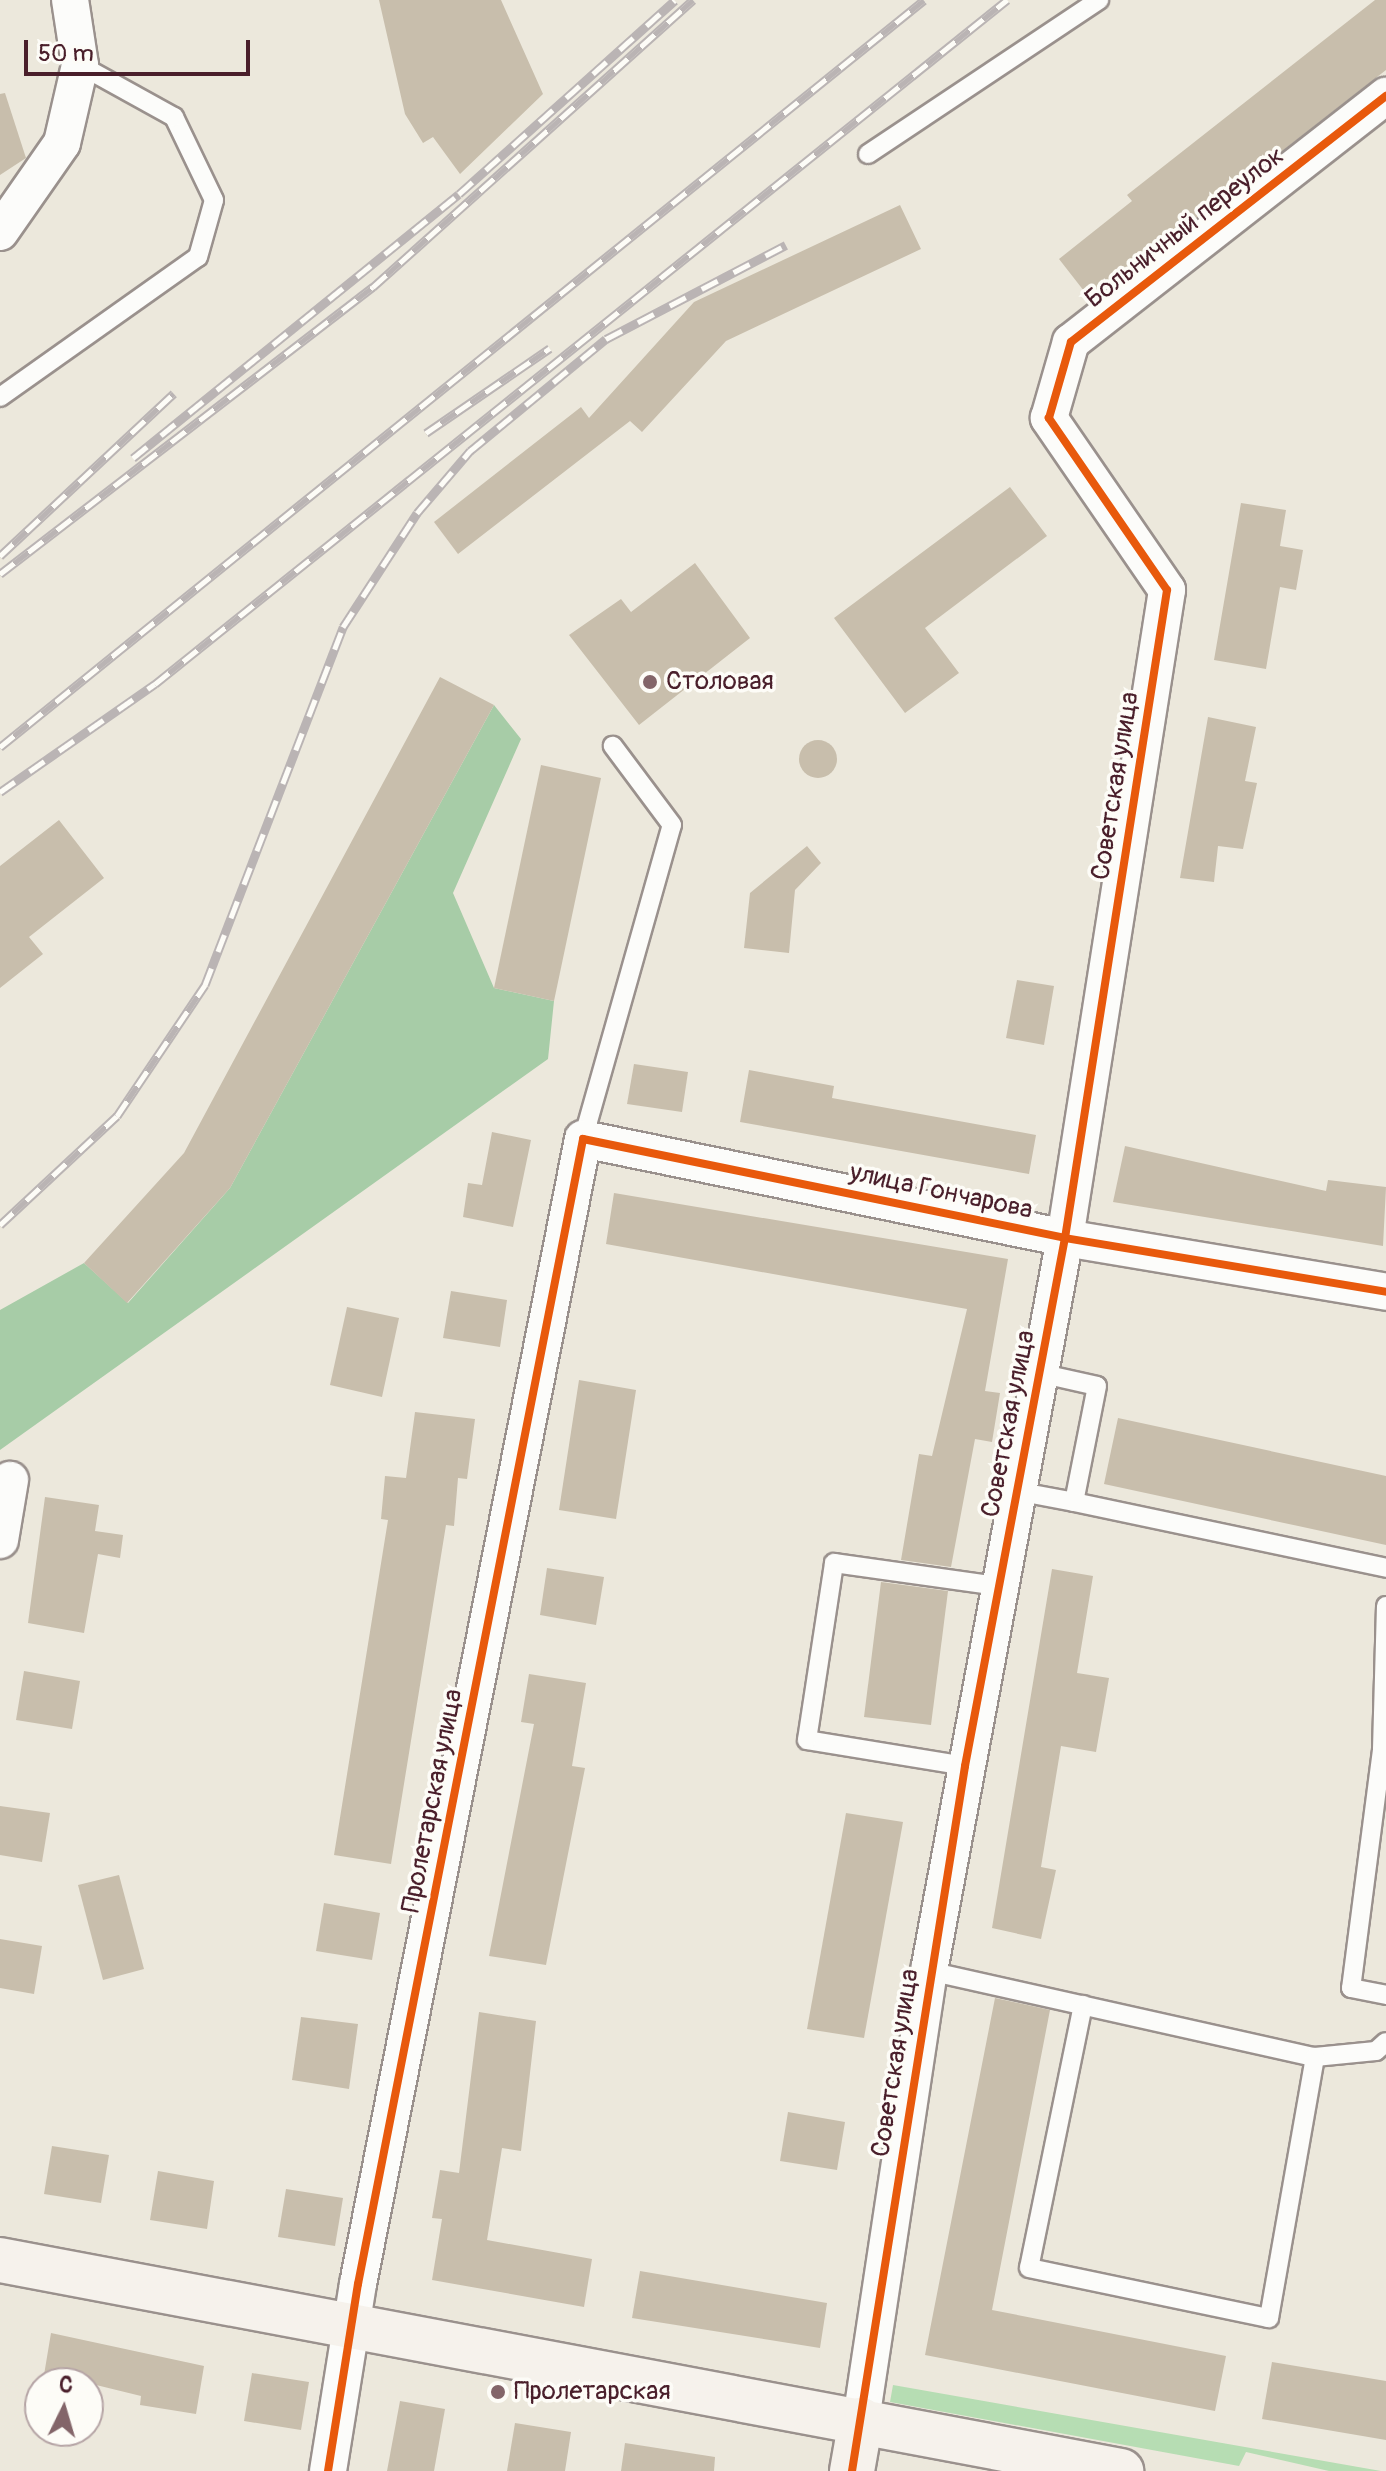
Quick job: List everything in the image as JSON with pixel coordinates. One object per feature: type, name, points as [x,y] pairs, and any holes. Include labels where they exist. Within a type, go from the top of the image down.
[{"type":"main road","points":[[0,2260],[1121,2471]]},
{"type":"main road","name":"Советская улица","points":[[852,2471],[861,2420]]},
{"type":"street","points":[[0,232],[62,143],[80,65],[70,0]]},
{"type":"street","name":"Больничный переулок","points":[[1049,418],[1071,342],[1386,96]]},
{"type":"street","name":"Советская улица","points":[[861,2420],[929,1971],[1065,1238],[1167,590],[1049,418]]},
{"type":"street","name":"улица Гончарова","points":[[583,1139],[1065,1238],[1386,1292]]},
{"type":"street","name":"Пролетарская улица","points":[[328,2471],[351,2327],[583,1139]]},
{"type":"street","points":[[0,1540],[10,1480]]},
{"type":"lane","points":[[868,154],[1099,0]]},
{"type":"lane","points":[[0,397],[198,257],[214,200],[174,117],[80,65]]},
{"type":"lane","points":[[583,1139],[672,825],[613,746]]},
{"type":"lane","points":[[1039,1373],[1097,1386],[1074,1502]]},
{"type":"lane","points":[[1016,1491],[1386,1568]]},
{"type":"lane","points":[[965,1766],[807,1740],[834,1563],[998,1586]]},
{"type":"lane","points":[[1386,1606],[1380,1631],[1382,1750],[1351,1988],[1386,1995]]},
{"type":"lane","points":[[929,1971],[1315,2057],[1376,2051],[1386,2042]]},
{"type":"lane","points":[[1083,2005],[1029,2268],[1269,2318],[1315,2057]]},
{"type":"green space","points":[[494,705],[521,739],[453,893],[494,988],[554,1001],[548,1059],[0,1450],[0,1310],[84,1263],[128,1303],[230,1188]]},
{"type":"green space","points":[[893,2385],[1381,2471],[1329,2471],[1246,2452],[1239,2466],[890,2402]]},
{"type":"building","points":[[379,0],[501,0],[543,94],[460,174],[433,137],[423,143],[405,114]]},
{"type":"building","points":[[1375,0],[1386,0],[1386,70],[1091,300],[1059,259],[1132,201],[1127,195]]},
{"type":"building","points":[[5,93],[26,158],[0,175],[0,94]]},
{"type":"building","points":[[900,205],[921,249],[726,341],[642,432],[630,421],[458,554],[434,522],[581,407],[589,418],[694,302]]},
{"type":"building","points":[[1010,487],[1047,536],[925,628],[959,673],[905,713],[834,618]]},
{"type":"building","points":[[1241,503],[1286,510],[1280,546],[1303,550],[1296,590],[1280,587],[1266,669],[1214,660]]},
{"type":"building","name":"Столовая","points":[[695,563],[750,638],[639,725],[569,635],[621,599],[631,612]]},
{"type":"building","points":[[440,677],[494,705],[230,1188],[127,1303],[84,1263],[184,1153]]},
{"type":"building","points":[[1208,717],[1256,727],[1245,781],[1257,783],[1243,849],[1218,846],[1214,882],[1180,878]]},
{"type":"building","points":[[818,740],[831,746],[837,759],[831,772],[818,778],[805,772],[799,759],[805,746]]},
{"type":"building","points":[[541,765],[601,778],[554,1001],[494,988]]},
{"type":"building","points":[[59,820],[104,878],[29,937],[43,954],[0,988],[0,866]]},
{"type":"building","points":[[807,846],[821,863],[795,890],[789,953],[744,948],[750,893]]},
{"type":"building","points":[[1017,980],[1054,986],[1044,1045],[1006,1038]]},
{"type":"building","points":[[634,1064],[688,1072],[682,1112],[627,1104]]},
{"type":"building","points":[[749,1070],[834,1086],[832,1098],[1036,1135],[1029,1174],[740,1122]]},
{"type":"building","points":[[492,1132],[531,1140],[513,1227],[463,1217],[468,1183],[482,1185]]},
{"type":"building","points":[[1125,1146],[1326,1191],[1328,1180],[1386,1187],[1383,1246],[1113,1202]]},
{"type":"building","points":[[614,1193],[1008,1259],[985,1391],[1000,1393],[992,1442],[975,1439],[951,1567],[901,1560],[919,1454],[932,1456],[967,1309],[606,1244]]},
{"type":"building","points":[[451,1291],[507,1300],[500,1347],[443,1338]]},
{"type":"building","points":[[347,1307],[399,1318],[382,1397],[330,1385]]},
{"type":"building","points":[[579,1380],[636,1390],[616,1519],[559,1510]]},
{"type":"building","points":[[415,1412],[475,1419],[467,1479],[458,1478],[454,1526],[446,1525],[391,1864],[334,1855],[388,1520],[381,1519],[385,1476],[406,1478]]},
{"type":"building","points":[[1118,1418],[1386,1476],[1386,1545],[1104,1484]]},
{"type":"building","points":[[45,1497],[99,1505],[95,1531],[123,1535],[120,1558],[98,1554],[84,1633],[28,1623]]},
{"type":"building","points":[[547,1568],[604,1577],[596,1625],[540,1615]]},
{"type":"building","points":[[1052,1569],[1093,1576],[1077,1673],[1109,1678],[1096,1752],[1061,1746],[1041,1867],[1056,1870],[1041,1939],[992,1928]]},
{"type":"building","points":[[881,1582],[948,1591],[931,1725],[864,1717]]},
{"type":"building","points":[[24,1671],[80,1681],[72,1729],[16,1720]]},
{"type":"building","points":[[529,1674],[586,1683],[572,1766],[585,1768],[546,1965],[489,1956],[534,1724],[521,1722]]},
{"type":"building","points":[[0,1806],[50,1813],[42,1862],[0,1855]]},
{"type":"building","points":[[846,1813],[903,1822],[864,2038],[807,2029]]},
{"type":"building","points":[[119,1875],[144,1969],[103,1980],[78,1885]]},
{"type":"building","points":[[324,1903],[380,1913],[372,1960],[316,1951]]},
{"type":"building","points":[[0,1939],[42,1946],[34,1994],[0,1988]]},
{"type":"building","points":[[995,1998],[1050,2010],[992,2310],[1226,2356],[1215,2411],[925,2355]]},
{"type":"building","points":[[479,2012],[536,2021],[521,2151],[502,2148],[487,2240],[592,2259],[584,2307],[432,2280],[442,2219],[432,2218],[440,2170],[459,2173]]},
{"type":"building","points":[[301,2017],[358,2024],[349,2089],[292,2080]]},
{"type":"building","points":[[788,2112],[845,2122],[837,2170],[780,2161]]},
{"type":"building","points":[[52,2146],[109,2155],[101,2203],[44,2194]]},
{"type":"building","points":[[158,2171],[214,2181],[207,2229],[150,2220]]},
{"type":"building","points":[[286,2189],[343,2198],[335,2246],[278,2237]]},
{"type":"building","points":[[640,2271],[827,2303],[820,2348],[632,2318]]},
{"type":"building","points":[[51,2333],[204,2366],[196,2414],[140,2405],[141,2396],[104,2387],[104,2367],[45,2367]]},
{"type":"building","points":[[1272,2362],[1386,2381],[1386,2440],[1262,2419]]},
{"type":"building","points":[[252,2373],[309,2382],[301,2430],[244,2421]]},
{"type":"building","points":[[400,2401],[445,2409],[434,2471],[387,2471]]},
{"type":"building","points":[[515,2423],[571,2432],[565,2471],[507,2471]]},
{"type":"building","points":[[625,2443],[715,2457],[714,2471],[621,2471]]},
{"type":"railway","points":[[133,458],[459,194],[675,0]]},
{"type":"railway","points":[[0,574],[373,287],[693,0]]},
{"type":"railway","points":[[0,747],[924,0]]},
{"type":"railway","points":[[0,792],[155,684],[1007,0]]},
{"type":"railway","points":[[0,1225],[117,1116],[205,985],[343,627],[417,513],[470,451],[606,339],[786,245]]},
{"type":"railway","points":[[426,433],[550,348]]},
{"type":"railway","points":[[0,556],[174,393]]},
{"type":"cycle path","points":[[852,2471],[965,1766],[1065,1238],[1167,590],[1049,418],[1071,342],[1386,96]]},
{"type":"cycle path","points":[[328,2471],[358,2284],[583,1139],[1065,1238],[1386,1292]]},
{"type":"place","name":"Столовая","points":[[650,682]]},
{"type":"place","name":"Пролетарская","points":[[498,2392]]}]
